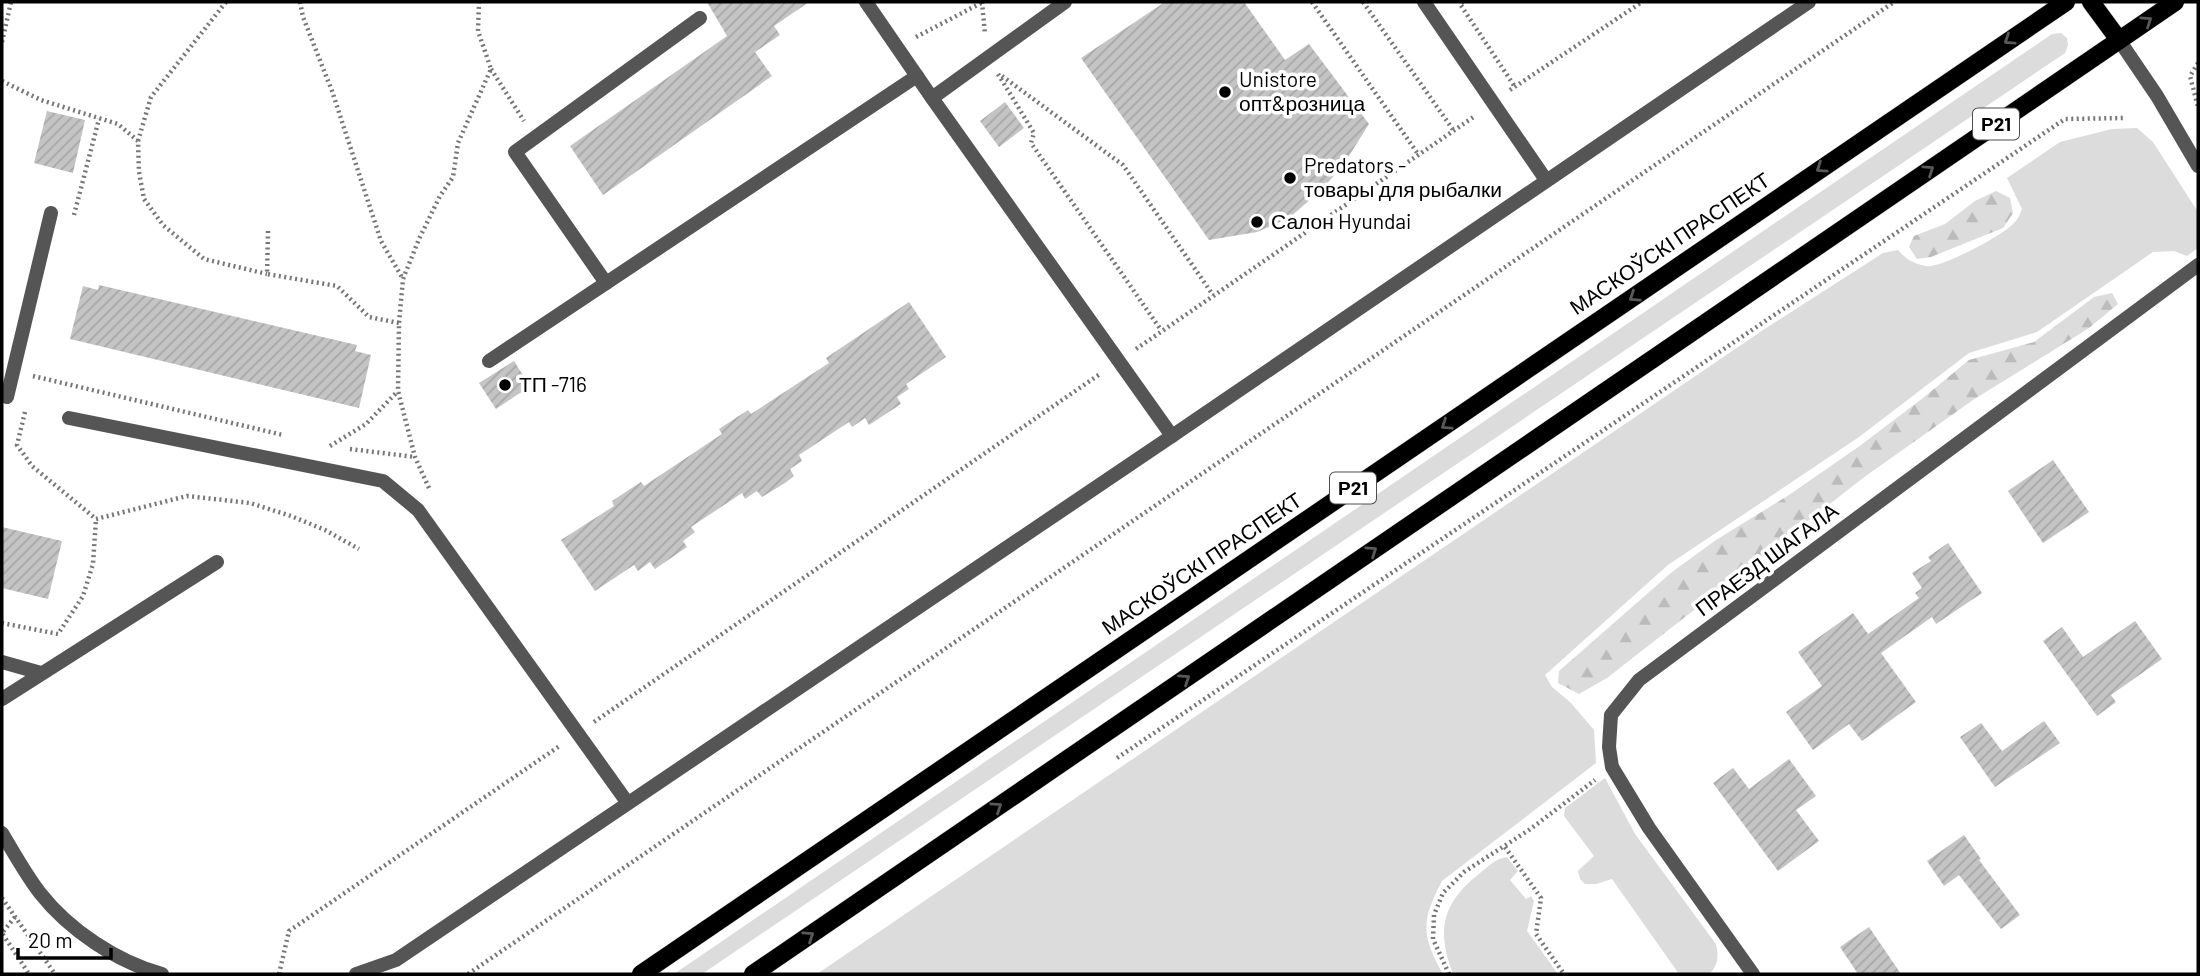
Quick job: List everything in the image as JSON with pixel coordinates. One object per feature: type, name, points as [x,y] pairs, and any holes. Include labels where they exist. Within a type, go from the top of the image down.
[{"type":"main road","name":"МАСКОЎСКІ ПРАСПЕКТ","points":[[641,974],[2066,2]]},
{"type":"main road","points":[[2091,2],[2119,40]]},
{"type":"main road","name":"Р21","points":[[753,974],[2175,2]]},
{"type":"street","points":[[866,2],[1172,436]]},
{"type":"street","points":[[932,99],[1065,2]]},
{"type":"street","points":[[1424,2],[1546,180]]},
{"type":"street","points":[[356,974],[396,960],[1809,2]]},
{"type":"street","points":[[606,283],[515,152],[700,18]]},
{"type":"street","points":[[2119,40],[2157,96],[2198,166]]},
{"type":"street","points":[[489,361],[917,76]]},
{"type":"street","points":[[2,396],[7,397],[51,213]]},
{"type":"street","name":"ПРАЕЗД ШАГАЛА","points":[[1753,974],[1649,828],[1612,766],[1609,747],[1611,715],[1639,680],[2198,265]]},
{"type":"street","points":[[69,418],[383,481],[418,510],[627,802]]},
{"type":"street","points":[[2,699],[218,562]]},
{"type":"street","points":[[2,662],[41,673]]},
{"type":"street","points":[[2,833],[41,894],[78,930],[117,956],[162,974]]},
{"type":"path","points":[[2,42],[12,2]]},
{"type":"path","points":[[226,2],[151,97],[138,141],[139,172],[144,199],[163,225],[204,259],[267,274],[337,286],[369,317],[399,323]]},
{"type":"path","points":[[300,2],[381,241],[403,279]]},
{"type":"path","points":[[479,2],[478,31],[491,69],[535,138]]},
{"type":"path","points":[[897,47],[983,2],[988,57],[1034,133],[1031,143],[1161,330]]},
{"type":"path","points":[[1312,2],[1418,154]]},
{"type":"path","points":[[1363,2],[1454,131]]},
{"type":"path","points":[[279,974],[289,931],[1642,2]]},
{"type":"path","points":[[468,974],[1894,2]]},
{"type":"path","points":[[1460,3],[1515,87]]},
{"type":"path","points":[[2198,63],[2190,76],[2198,107]]},
{"type":"path","points":[[434,498],[415,457],[398,391],[403,279],[434,206],[453,177],[458,143],[491,69]]},
{"type":"path","points":[[998,74],[1123,165],[1213,295]]},
{"type":"path","points":[[2,81],[41,100],[118,124],[138,141]]},
{"type":"path","points":[[1108,764],[2065,119],[2123,118]]},
{"type":"path","points":[[71,227],[99,119]]},
{"type":"path","points":[[267,274],[268,231]]},
{"type":"path","points":[[30,388],[33,376],[290,437]]},
{"type":"path","points":[[398,391],[366,424],[330,446],[415,457]]},
{"type":"path","points":[[25,411],[17,445],[32,466],[96,519]]},
{"type":"path","points":[[96,519],[187,496],[250,503],[326,530],[359,549]]},
{"type":"path","points":[[2,623],[58,634],[83,596],[93,564],[96,519]]},
{"type":"path","points":[[1449,974],[1433,939],[1434,915],[1443,893],[1464,872],[1505,847],[1612,766]]},
{"type":"path","points":[[1505,847],[1541,898],[1536,934],[1564,974]]},
{"type":"path","points":[[2,898],[55,974]]},
{"type":"path","points":[[15,917],[2,933],[29,974]]},
{"type":"green space","points":[[2061,33],[2067,38],[2065,53],[702,974],[674,974],[2052,34]]},
{"type":"green space","points":[[2137,128],[2153,142],[2198,212],[2198,248],[2187,256],[2174,251],[2153,252],[2037,332],[1969,353],[1859,437],[1668,565],[1545,675],[1552,687],[1571,703],[1594,730],[1596,763],[1442,881],[1430,907],[1426,928],[1431,949],[1443,974],[817,974],[1763,330],[1883,253],[1898,250],[1910,261],[1933,266],[1972,250],[2008,228],[2019,216],[2022,209],[2007,178],[2060,142],[2112,129]]},
{"type":"green space","points":[[1996,191],[2010,198],[2013,213],[2003,228],[1931,257],[1917,259],[1909,247],[1914,236],[1945,224],[1975,201]]},
{"type":"green space","points":[[2112,293],[2118,304],[2089,328],[1973,400],[1863,478],[1607,678],[1579,694],[1558,683],[1559,671],[1672,572],[1861,445],[1969,360],[2034,342],[2094,297]]},
{"type":"green space","points":[[1605,778],[1635,834],[1716,944],[1717,960],[1709,974],[1679,974],[1612,879],[1585,884],[1580,879],[1578,871],[1594,856],[1564,816],[1565,808]]},
{"type":"green space","points":[[1507,857],[1518,871],[1510,880],[1526,899],[1531,896],[1534,901],[1527,931],[1558,974],[1453,974],[1444,931],[1450,907],[1467,884],[1493,863]]},
{"type":"building","points":[[707,2],[809,2],[774,26],[780,35],[755,52],[772,76],[603,195],[570,146],[727,36]]},
{"type":"building","name":"Unistore опт&розница","points":[[1165,2],[1244,2],[1285,60],[1309,44],[1369,124],[1342,167],[1289,218],[1257,232],[1209,240],[1081,58]]},
{"type":"building","points":[[1005,102],[1024,128],[999,147],[980,121]]},
{"type":"building","points":[[47,111],[85,120],[73,173],[34,163]]},
{"type":"building","points":[[99,285],[357,345],[355,351],[371,355],[359,408],[70,339],[83,286],[98,290]]},
{"type":"building","points":[[909,302],[946,357],[906,384],[909,389],[897,397],[901,404],[869,425],[865,418],[852,427],[849,422],[799,455],[802,461],[790,469],[794,476],[785,483],[762,497],[757,491],[745,499],[742,493],[691,527],[695,532],[683,541],[687,547],[655,569],[650,562],[638,571],[634,565],[595,591],[561,540],[614,506],[612,501],[641,482],[644,486],[722,434],[719,429],[748,410],[751,414],[829,363],[826,358]]},
{"type":"building","name":"ТП -716","points":[[514,361],[530,386],[496,409],[479,383]]},
{"type":"building","points":[[2053,460],[2089,512],[2043,543],[2008,491]]},
{"type":"building","points":[[2,527],[62,541],[48,599],[2,588]]},
{"type":"building","points":[[1948,543],[1982,593],[1936,624],[1932,617],[1881,653],[1916,702],[1862,741],[1849,724],[1813,750],[1786,712],[1822,686],[1798,652],[1853,613],[1868,634],[1919,598],[1915,593],[1922,588],[1912,573],[1931,561],[1928,557]]},
{"type":"building","points":[[2135,621],[2162,659],[2111,695],[2116,702],[2097,716],[2043,641],[2062,627],[2083,657]]},
{"type":"building","points":[[2044,721],[2060,743],[1995,787],[1960,737],[1981,723],[2002,751]]},
{"type":"building","points":[[1789,759],[1816,796],[1796,810],[1819,841],[1778,871],[1713,783],[1733,768],[1749,789]]},
{"type":"building","points":[[1964,835],[2020,915],[2001,929],[1959,875],[1944,886],[1927,861]]},
{"type":"building","points":[[1869,927],[1901,974],[1858,974],[1840,947]]},
{"type":"place","name":"Unistore опт&розница","points":[[1225,92]]},
{"type":"place","name":"Predators - товары для рыбалки","points":[[1290,178]]},
{"type":"place","name":"Салон Hyundai","points":[[1257,222]]},
{"type":"place","name":"ТП -716","points":[[505,385]]}]
